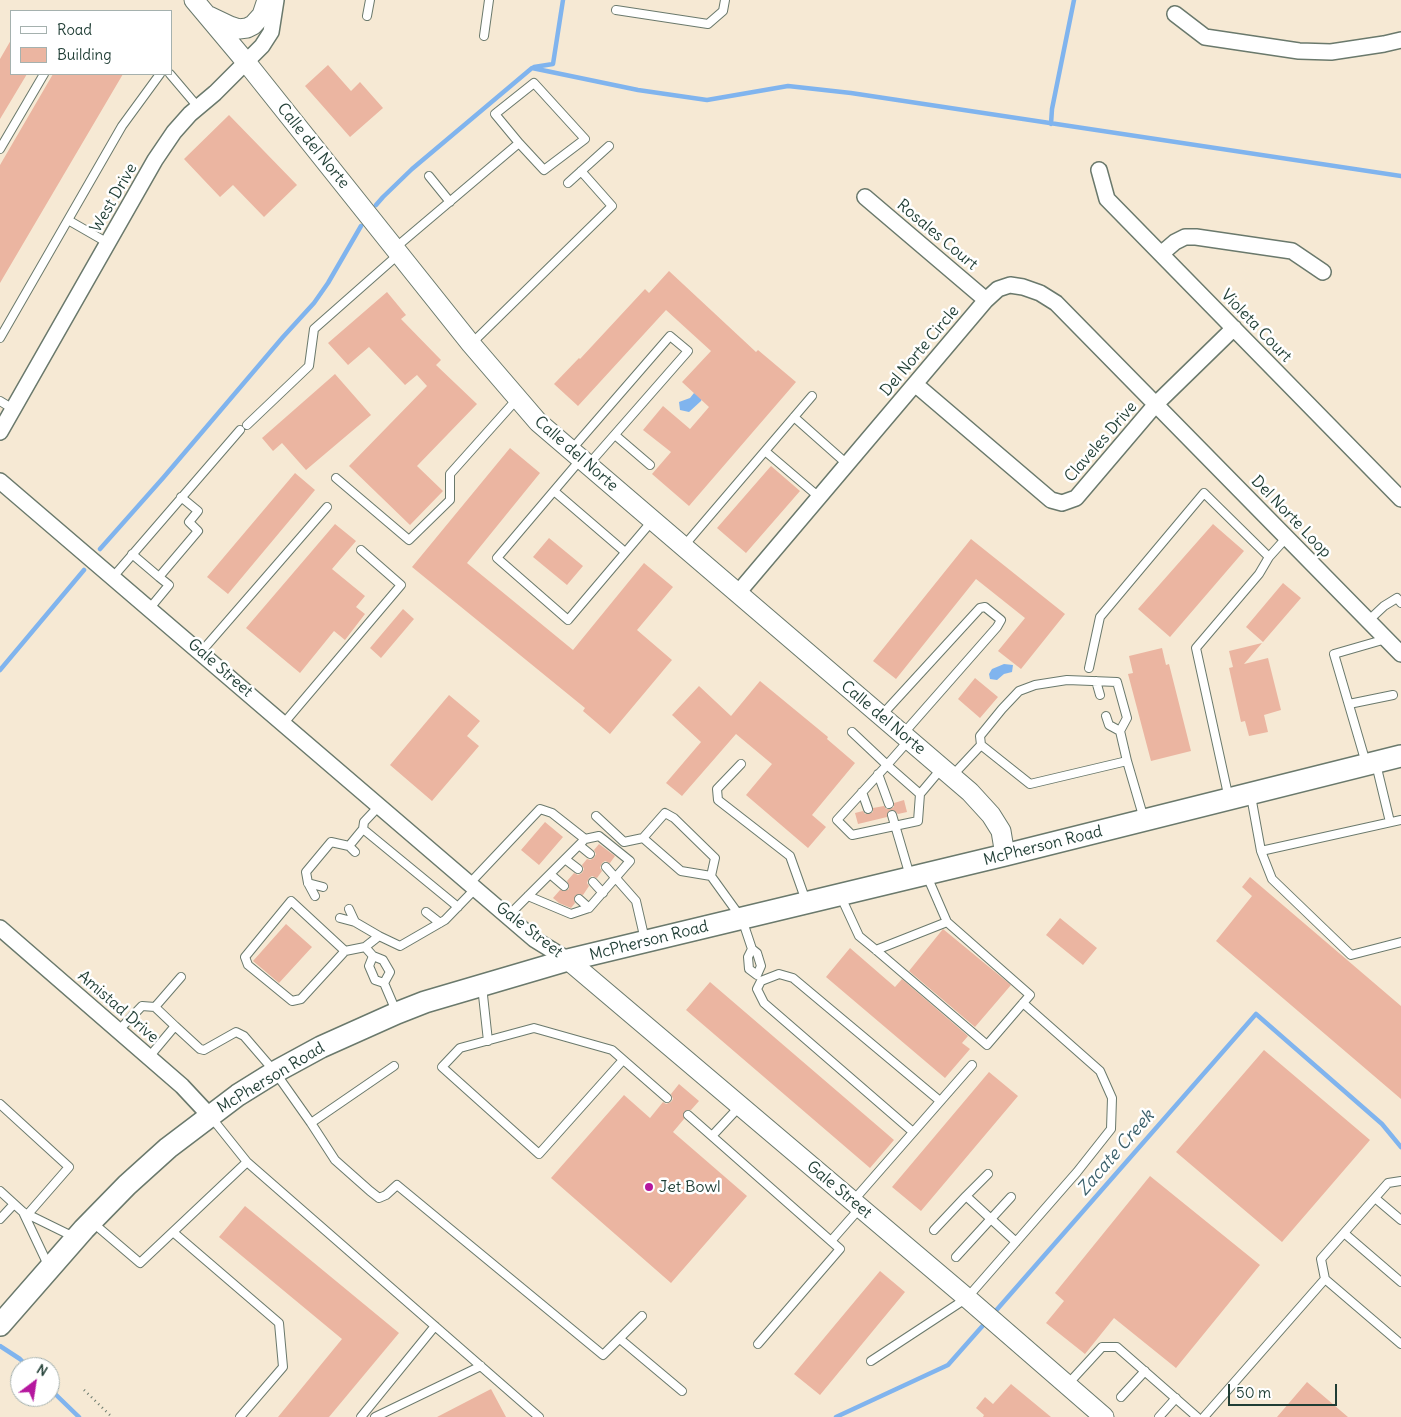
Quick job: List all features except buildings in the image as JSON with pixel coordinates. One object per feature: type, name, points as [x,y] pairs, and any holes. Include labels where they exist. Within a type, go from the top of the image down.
[{"type":"main road","name":"McPherson Road","points":[[3,1321],[91,1221],[168,1148],[238,1095],[274,1072],[321,1047],[396,1013],[425,1002],[568,960],[1005,855],[1401,756]]},
{"type":"street","points":[[199,7],[230,26],[239,29],[246,28],[258,20],[262,15],[267,0]]},
{"type":"street","name":"West Drive","points":[[0,432],[6,405],[108,243],[155,160],[174,132],[262,46],[270,32],[276,0]]},
{"type":"street","name":"Calle del Norte","points":[[199,7],[246,62],[471,344],[538,422],[970,792],[991,815],[1000,831],[1005,855]]},
{"type":"street","points":[[1175,14],[1205,37],[1299,51],[1331,52],[1401,40]]},
{"type":"street","name":"Violeta Court","points":[[1100,170],[1107,198],[1401,499]]},
{"type":"street","name":"Rosales Court","points":[[865,197],[986,300]]},
{"type":"street","points":[[1161,254],[1175,242],[1185,237],[1196,237],[1292,251],[1322,272]]},
{"type":"street","name":"Del Norte Circle","points":[[737,594],[998,288],[1010,285],[1023,287],[1056,303],[1156,404]]},
{"type":"street","name":"Claveles Drive","points":[[915,384],[1050,500],[1062,503],[1076,498],[1156,404],[1234,328]]},
{"type":"street","name":"Del Norte Loop","points":[[1156,404],[1401,654]]},
{"type":"street","name":"Gale Street","points":[[0,481],[534,939],[568,960],[971,1301],[1067,1385],[1095,1414]]},
{"type":"street","name":"Amistad Drive","points":[[0,928],[182,1086],[210,1116]]},
{"type":"lane","points":[[367,16],[370,0]]},
{"type":"lane","points":[[484,36],[489,0]]},
{"type":"lane","points":[[616,10],[708,24],[724,12],[725,0]]},
{"type":"lane","points":[[0,149],[43,75]]},
{"type":"lane","points":[[0,338],[122,126],[159,75]]},
{"type":"lane","points":[[171,75],[198,107]]},
{"type":"lane","points":[[534,83],[585,139],[544,170],[519,143],[495,114],[534,83]]},
{"type":"lane","points":[[247,425],[309,366],[314,329],[450,202],[519,143]]},
{"type":"lane","points":[[568,183],[609,146]]},
{"type":"lane","points":[[471,344],[612,206],[581,171]]},
{"type":"lane","points":[[429,176],[450,202]]},
{"type":"lane","points":[[68,220],[108,243]]},
{"type":"lane","points":[[580,459],[615,435],[688,352],[670,336],[580,459],[497,558],[568,620],[652,521]]},
{"type":"lane","points":[[683,547],[812,396]]},
{"type":"lane","points":[[336,478],[408,540],[450,500],[450,474],[517,399]]},
{"type":"lane","points":[[794,417],[847,464]]},
{"type":"lane","points":[[112,577],[240,430]]},
{"type":"lane","points":[[615,435],[650,465]]},
{"type":"lane","points":[[765,451],[819,497]]},
{"type":"lane","points":[[554,491],[625,552]]},
{"type":"lane","points":[[1089,668],[1100,617],[1204,493],[1269,557]]},
{"type":"lane","points":[[159,577],[198,531],[189,522],[198,511],[181,497]]},
{"type":"lane","points":[[201,652],[327,507]]},
{"type":"lane","points":[[1229,799],[1196,648],[1260,574],[1269,557],[1286,537]]},
{"type":"lane","points":[[284,723],[401,585],[361,550]]},
{"type":"lane","points":[[132,554],[169,585],[150,608]]},
{"type":"lane","points":[[1368,621],[1384,606],[1400,599]]},
{"type":"lane","points":[[881,716],[980,608],[985,607],[1001,620],[997,627],[906,737],[887,765],[837,820],[852,835],[918,821],[920,794],[981,745]]},
{"type":"lane","points":[[1386,638],[1334,654],[1349,704],[1390,822]]},
{"type":"lane","points":[[1127,761],[1030,784],[981,745],[980,736],[1002,708],[1019,691],[1067,680],[1117,682],[1127,718],[1120,731],[1144,820]]},
{"type":"lane","points":[[1096,681],[1100,695]]},
{"type":"lane","points":[[1349,704],[1393,695]]},
{"type":"lane","points":[[1106,716],[1109,725],[1120,731]]},
{"type":"lane","points":[[852,732],[920,794]]},
{"type":"lane","points":[[741,764],[717,789],[718,800],[790,856],[807,903]]},
{"type":"lane","points":[[878,774],[889,804]]},
{"type":"lane","points":[[862,792],[868,810]]},
{"type":"lane","points":[[1250,794],[1261,851],[1272,879],[1351,955],[1401,942]]},
{"type":"lane","points":[[349,846],[363,829],[364,822],[380,805]]},
{"type":"lane","points":[[340,918],[355,922],[400,946],[446,920],[458,907],[473,885],[540,809],[552,814],[585,839]]},
{"type":"lane","points":[[596,816],[624,842],[644,838],[664,813],[674,818],[715,858],[711,876]]},
{"type":"lane","points":[[840,895],[859,936],[987,1044],[1030,995],[947,922],[918,876],[892,816]]},
{"type":"lane","points":[[1261,851],[1401,820]]},
{"type":"lane","points":[[871,821],[874,830]]},
{"type":"lane","points":[[363,829],[458,907]]},
{"type":"lane","points":[[508,916],[528,896],[550,874],[565,859],[579,845],[585,839],[600,836],[630,861],[589,908],[571,914],[528,896]]},
{"type":"lane","points":[[644,838],[680,871],[711,876],[742,919],[752,949],[748,957],[749,968],[759,978]]},
{"type":"lane","points":[[315,896],[308,883],[306,872],[331,842],[349,846],[355,852]]},
{"type":"lane","points":[[579,845],[590,854]]},
{"type":"lane","points":[[565,859],[578,869]]},
{"type":"lane","points":[[606,867],[636,901],[646,942]]},
{"type":"lane","points":[[550,874],[564,886]]},
{"type":"lane","points":[[593,882],[603,892]]},
{"type":"lane","points":[[308,883],[323,887]]},
{"type":"lane","points":[[579,899],[589,908]]},
{"type":"lane","points":[[345,951],[291,901],[244,958],[248,965],[292,1001],[300,1000],[345,951],[365,947],[379,936]]},
{"type":"lane","points":[[349,909],[355,922]]},
{"type":"lane","points":[[426,912],[440,923]]},
{"type":"lane","points":[[876,950],[947,922]]},
{"type":"lane","points":[[365,947],[373,956],[383,960],[390,972],[384,983]]},
{"type":"lane","points":[[373,956],[369,966],[375,980],[384,983],[396,1013]]},
{"type":"lane","points":[[759,978],[779,974],[793,978],[940,1101]]},
{"type":"lane","points":[[155,1008],[181,977]]},
{"type":"lane","points":[[759,978],[757,989],[764,1004],[913,1132]]},
{"type":"lane","points":[[482,985],[488,1041]]},
{"type":"lane","points":[[871,1361],[971,1301],[1016,1242],[1077,1172],[1111,1129],[1112,1098],[1100,1072],[1023,1003]]},
{"type":"lane","points":[[118,1031],[142,1006],[155,1008],[200,1049],[204,1050],[236,1032],[244,1036],[274,1072],[311,1122],[335,1160],[379,1198],[386,1195],[397,1185],[603,1355],[642,1316]]},
{"type":"lane","points":[[149,1058],[175,1026]]},
{"type":"lane","points":[[623,1060],[538,1154],[442,1067],[460,1048],[534,1028],[612,1050],[667,1098]]},
{"type":"lane","points":[[831,1241],[856,1204],[913,1132],[972,1065]]},
{"type":"lane","points":[[311,1122],[394,1066]]},
{"type":"lane","points":[[0,1104],[69,1167],[26,1213]]},
{"type":"lane","points":[[712,1136],[740,1106]]},
{"type":"lane","points":[[688,1115],[840,1249],[758,1344]]},
{"type":"lane","points":[[210,1116],[247,1162],[539,1417]]},
{"type":"lane","points":[[91,1221],[140,1263],[247,1162]]},
{"type":"lane","points":[[934,1230],[988,1174]]},
{"type":"lane","points":[[1401,1181],[1388,1182],[1321,1260],[1325,1279],[1401,1344]]},
{"type":"lane","points":[[0,1191],[26,1213],[75,1238]]},
{"type":"lane","points":[[966,1196],[1016,1242]]},
{"type":"lane","points":[[956,1256],[1011,1197]]},
{"type":"lane","points":[[1375,1198],[1401,1220]]},
{"type":"lane","points":[[0,1219],[14,1204]]},
{"type":"lane","points":[[26,1213],[49,1268]]},
{"type":"lane","points":[[173,1232],[279,1322],[283,1367],[240,1417]]},
{"type":"lane","points":[[1344,1233],[1401,1282]]},
{"type":"lane","points":[[1204,1417],[1325,1279]]},
{"type":"lane","points":[[361,1417],[435,1326]]},
{"type":"lane","points":[[620,1339],[682,1392]]},
{"type":"lane","points":[[1067,1385],[1102,1347],[1118,1347],[1197,1417]]},
{"type":"lane","points":[[375,1417],[481,1366]]},
{"type":"lane","points":[[1121,1397],[1145,1371]]},
{"type":"lane","points":[[1159,1417],[1176,1398]]},
{"type":"path","points":[[84,1390],[112,1417]]},
{"type":"water","points":[[694,393],[699,394],[702,399],[701,401],[689,412],[680,410],[679,402],[690,398]]},
{"type":"water","points":[[1004,664],[1013,665],[1012,672],[1004,674],[997,680],[990,679],[989,674],[992,669]]},
{"type":"waterway","points":[[534,67],[553,64],[563,0]]},
{"type":"waterway","points":[[1051,124],[1052,109],[1074,0]]},
{"type":"waterway","points":[[376,205],[412,169],[532,68],[638,90],[707,100],[788,86],[851,93],[1401,176]]},
{"type":"waterway","points":[[100,549],[314,303],[328,283],[361,226]]},
{"type":"waterway","points":[[0,670],[84,570]]},
{"type":"waterway","name":"Zacate Creek","points":[[993,1314],[1256,1014],[1382,1124],[1401,1147]]},
{"type":"waterway","name":"Zacate Creek","points":[[836,1417],[948,1365],[986,1322]]},
{"type":"waterway","name":"Zacate Creek","points":[[0,1346],[17,1357]]},
{"type":"waterway","name":"Zacate Creek","points":[[60,1399],[79,1417]]},
{"type":"place","name":"Jet Bowl","points":[[649,1187]]}]
